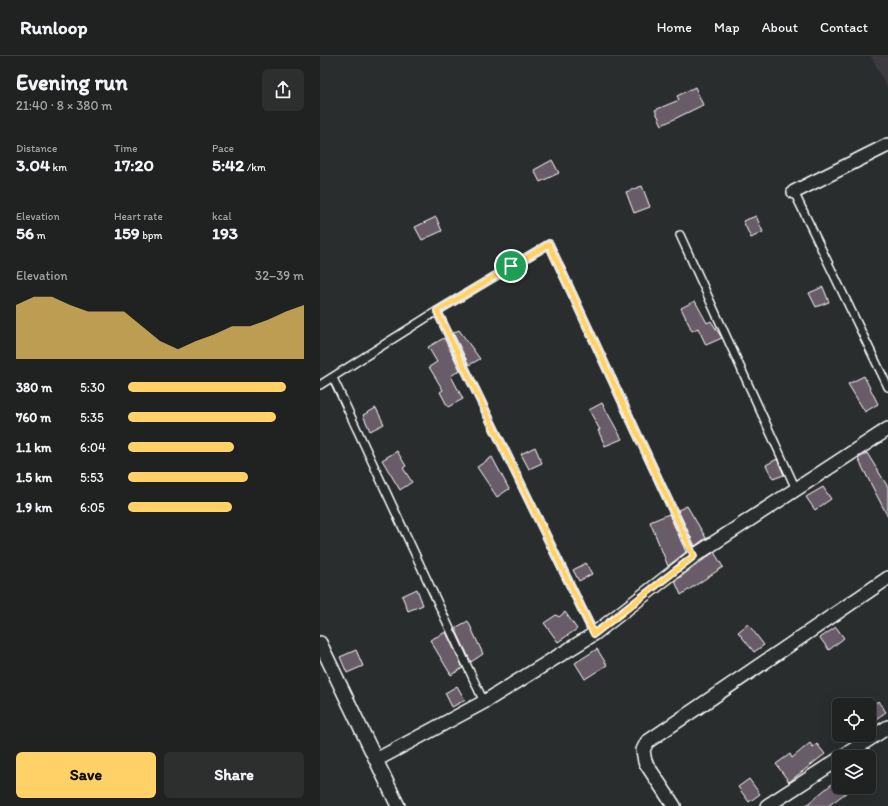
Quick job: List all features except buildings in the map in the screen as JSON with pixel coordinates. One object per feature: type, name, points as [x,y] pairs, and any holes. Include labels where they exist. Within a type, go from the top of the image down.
[{"type":"street","points":[[794,192],[888,145]]},
{"type":"street","points":[[376,760],[484,702],[594,634],[694,556],[888,429]]},
{"type":"street","points":[[674,806],[645,762],[643,750],[647,742],[888,578]]},
{"type":"street","points":[[320,643],[398,806]]},
{"type":"street","points":[[853,750],[888,728]]},
{"type":"street","points":[[767,806],[832,764]]},
{"type":"lane","points":[[794,192],[888,387]]},
{"type":"lane","points":[[680,235],[796,489]]},
{"type":"lane","points":[[320,385],[334,378],[437,311],[549,244],[694,556]]},
{"type":"lane","points":[[437,311],[594,634]]},
{"type":"lane","points":[[334,378],[484,702]]},
{"type":"shaded area","points":[[871,56],[888,56],[888,89]]},
{"type":"route","points":[[549,244],[694,556],[594,634],[437,311],[511,266],[549,244]]}]
